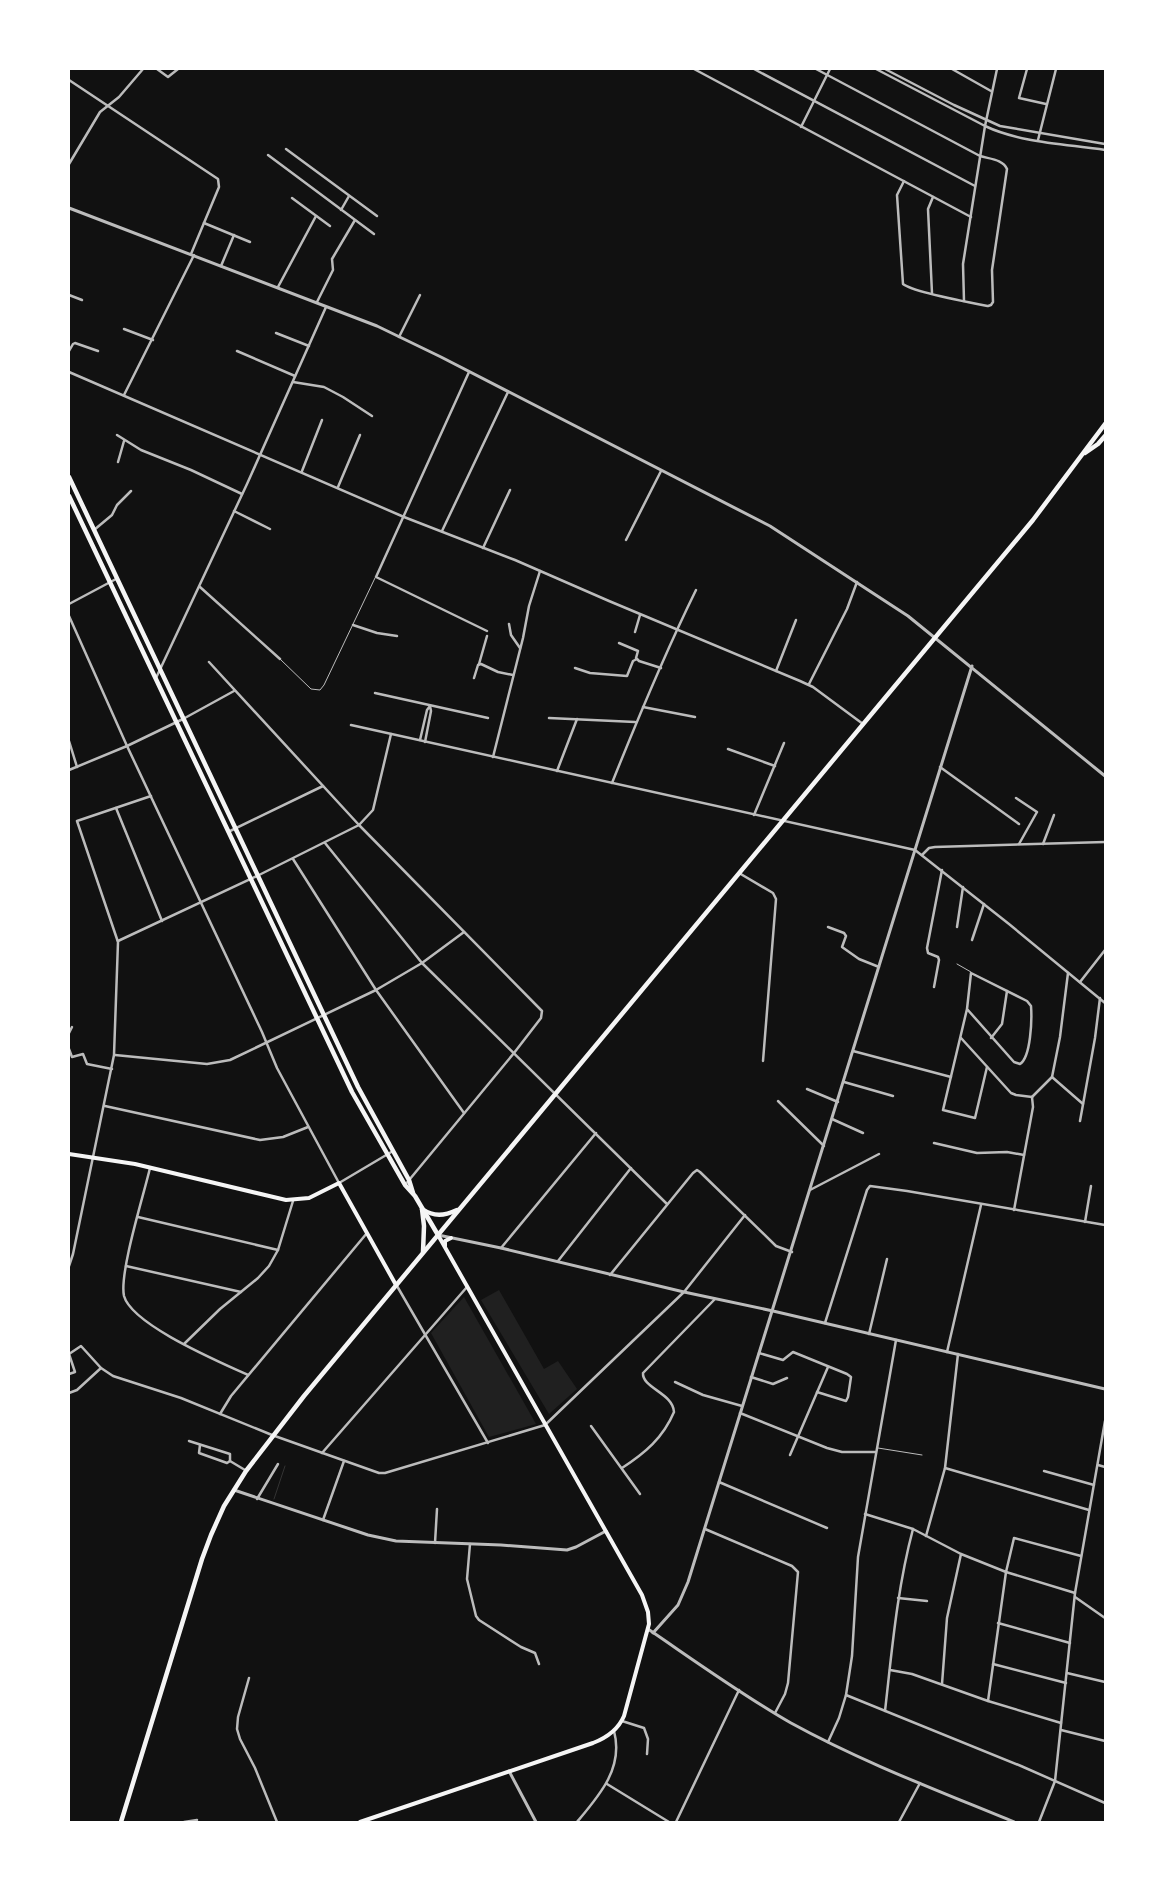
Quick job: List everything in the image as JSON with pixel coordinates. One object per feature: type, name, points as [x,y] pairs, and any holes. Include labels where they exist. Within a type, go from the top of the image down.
[{"type":"main road","points":[[121,1822],[202,1558],[217,1521],[233,1490],[246,1471],[272,1435],[423,1252],[1033,520],[1105,424]]},
{"type":"main road","points":[[1084,454],[1098,444],[1105,436]]},
{"type":"main road","points":[[69,477],[358,1087],[394,1151],[422,1209],[645,1601],[649,1617],[648,1630],[622,1721],[607,1736],[593,1743],[360,1822]]},
{"type":"main road","points":[[69,496],[352,1092],[405,1185],[415,1196]]},
{"type":"main road","points":[[69,1154],[150,1168],[292,1201],[309,1198],[339,1183],[396,1285]]},
{"type":"main road","points":[[422,1209],[436,1215],[459,1210]]},
{"type":"main road","points":[[422,1209],[424,1226],[423,1252]]},
{"type":"main road","points":[[445,1248],[445,1241],[451,1238]]},
{"type":"street","points":[[69,164],[98,115],[119,97],[143,69]]},
{"type":"street","points":[[157,69],[167,77],[170,77],[178,69]]},
{"type":"street","points":[[694,69],[971,217]]},
{"type":"street","points":[[754,69],[976,186]]},
{"type":"street","points":[[816,69],[980,156],[1003,163],[1007,169],[992,270],[993,302],[991,305],[964,301],[907,287],[902,282],[897,195],[904,181]]},
{"type":"street","points":[[801,127],[830,69]]},
{"type":"street","points":[[876,69],[985,126],[1005,134],[1105,150]]},
{"type":"street","points":[[885,69],[924,90],[1006,128],[1105,144]]},
{"type":"street","points":[[952,69],[991,91]]},
{"type":"street","points":[[964,301],[963,273],[986,120],[997,69]]},
{"type":"street","points":[[1027,69],[1019,98],[1046,104]]},
{"type":"street","points":[[1038,140],[1056,69]]},
{"type":"street","points":[[69,80],[215,176],[219,181],[219,187],[192,255],[153,340],[124,395]]},
{"type":"street","points":[[286,149],[377,216]]},
{"type":"street","points":[[268,155],[374,234]]},
{"type":"street","points":[[341,210],[349,196]]},
{"type":"street","points":[[932,293],[928,209],[933,197]]},
{"type":"street","points":[[292,198],[330,226]]},
{"type":"street","points":[[69,208],[317,302],[399,337],[770,526],[895,607],[936,637],[1105,776]]},
{"type":"street","points":[[278,287],[316,216]]},
{"type":"street","points":[[317,302],[333,270],[332,259],[355,220]]},
{"type":"street","points":[[204,223],[250,242]]},
{"type":"street","points":[[221,266],[234,235]]},
{"type":"street","points":[[69,295],[82,300]]},
{"type":"street","points":[[399,337],[420,295]]},
{"type":"street","points":[[156,678],[261,454],[326,306]]},
{"type":"street","points":[[124,329],[153,340]]},
{"type":"street","points":[[276,333],[308,346]]},
{"type":"street","points":[[69,351],[72,344],[75,343],[98,351]]},
{"type":"street","points":[[237,351],[295,376]]},
{"type":"street","points":[[69,372],[404,516],[809,684],[863,724]]},
{"type":"street","points":[[469,372],[376,577],[487,631]]},
{"type":"street","points":[[293,382],[324,387],[372,416]]},
{"type":"street","points":[[442,531],[508,392]]},
{"type":"street","points":[[302,471],[322,420]]},
{"type":"street","points":[[118,435],[124,441],[242,494]]},
{"type":"street","points":[[338,487],[360,436]]},
{"type":"street","points":[[118,462],[124,441]]},
{"type":"street","points":[[626,540],[660,471]]},
{"type":"street","points":[[483,548],[510,490]]},
{"type":"street","points":[[94,530],[112,515],[116,505],[131,491]]},
{"type":"street","points":[[234,511],[270,529]]},
{"type":"street","points":[[493,757],[530,600],[540,571]]},
{"type":"street","points":[[69,604],[117,578]]},
{"type":"street","points":[[809,684],[847,609],[857,582]]},
{"type":"street","points":[[200,586],[280,659]]},
{"type":"street","points":[[612,783],[676,630],[696,590]]},
{"type":"street","points":[[636,632],[640,615]]},
{"type":"street","points":[[69,616],[150,796],[277,1068],[339,1183],[394,1151]]},
{"type":"street","points":[[776,670],[796,620]]},
{"type":"street","points":[[509,624],[510,635],[520,648]]},
{"type":"street","points":[[353,625],[378,633],[397,636]]},
{"type":"street","points":[[474,678],[487,636]]},
{"type":"street","points":[[618,643],[638,651],[637,659]]},
{"type":"street","points":[[637,659],[660,668]]},
{"type":"street","points":[[575,668],[590,673],[627,676],[632,661],[637,659]]},
{"type":"street","points":[[209,662],[359,825],[541,1009],[543,1014],[514,1054],[405,1185]]},
{"type":"street","points":[[479,664],[498,672],[513,675]]},
{"type":"street","points":[[654,1633],[674,1611],[683,1597],[792,1252],[972,666]]},
{"type":"street","points":[[69,770],[127,746],[234,691]]},
{"type":"street","points":[[376,693],[488,718]]},
{"type":"street","points":[[425,742],[432,710],[430,706]]},
{"type":"street","points":[[420,740],[427,710],[430,706]]},
{"type":"street","points":[[643,707],[695,717]]},
{"type":"street","points":[[550,718],[636,722]]},
{"type":"street","points":[[557,771],[576,719]]},
{"type":"street","points":[[351,725],[915,850],[1105,1003]]},
{"type":"street","points":[[118,942],[359,825],[373,810],[391,734]]},
{"type":"street","points":[[69,741],[77,767]]},
{"type":"street","points":[[754,815],[784,743]]},
{"type":"street","points":[[728,749],[775,766]]},
{"type":"street","points":[[940,767],[1019,824]]},
{"type":"street","points":[[228,832],[322,786]]},
{"type":"street","points":[[69,1266],[112,1069],[118,942],[76,821],[150,796]]},
{"type":"street","points":[[1016,798],[1037,812],[1019,844]]},
{"type":"street","points":[[116,808],[162,921]]},
{"type":"street","points":[[1043,844],[1054,815]]},
{"type":"street","points":[[922,855],[928,848],[935,846],[1105,842]]},
{"type":"street","points":[[325,843],[422,962],[667,1204]]},
{"type":"street","points":[[292,859],[376,990],[464,1113]]},
{"type":"street","points":[[934,988],[940,960],[938,957],[928,953],[927,948],[942,870]]},
{"type":"street","points":[[739,873],[773,893],[776,899],[763,1061]]},
{"type":"street","points":[[957,927],[963,887]]},
{"type":"street","points":[[972,940],[984,904]]},
{"type":"street","points":[[828,926],[844,933],[846,936],[842,947],[858,959],[879,967]]},
{"type":"street","points":[[114,1055],[207,1064],[230,1060],[376,990],[422,962],[464,932]]},
{"type":"street","points":[[1080,982],[1105,950]]},
{"type":"street","points":[[967,1009],[1014,1062],[1017,1064],[1023,1062],[1028,1050],[1032,1009],[1030,1004],[971,973],[967,1009],[943,1110],[975,1118],[987,1066]]},
{"type":"street","points":[[1032,1097],[1052,1077],[1062,1030],[1068,973]]},
{"type":"street","points":[[992,1038],[1002,1024],[1007,991]]},
{"type":"street","points":[[1080,1121],[1100,998]]},
{"type":"street","points":[[69,1033],[72,1028]]},
{"type":"street","points":[[960,1038],[1013,1094],[1032,1097]]},
{"type":"street","points":[[69,1049],[72,1057],[83,1054],[87,1064],[112,1069]]},
{"type":"street","points":[[853,1051],[951,1077]]},
{"type":"street","points":[[1052,1077],[1083,1104]]},
{"type":"street","points":[[844,1082],[893,1096]]},
{"type":"street","points":[[807,1089],[838,1102]]},
{"type":"street","points":[[1014,1210],[1033,1107],[1032,1097]]},
{"type":"street","points":[[778,1101],[824,1146]]},
{"type":"street","points":[[104,1106],[260,1140],[283,1137],[308,1127]]},
{"type":"street","points":[[832,1119],[863,1133]]},
{"type":"street","points":[[502,1248],[596,1133]]},
{"type":"street","points":[[934,1143],[977,1153],[1007,1152],[1024,1155]]},
{"type":"street","points":[[810,1190],[879,1154]]},
{"type":"street","points":[[150,1168],[126,1266],[123,1288],[126,1301],[149,1324],[184,1344],[248,1375]]},
{"type":"street","points":[[557,1262],[631,1168]]},
{"type":"street","points":[[610,1275],[697,1170],[776,1246],[792,1252]]},
{"type":"street","points":[[825,1324],[867,1190],[870,1186],[908,1190],[982,1205],[1105,1225]]},
{"type":"street","points":[[1085,1222],[1091,1186]]},
{"type":"street","points":[[184,1344],[220,1309],[263,1272],[278,1250],[292,1201]]},
{"type":"street","points":[[947,1352],[982,1205]]},
{"type":"street","points":[[69,1374],[75,1372],[69,1354],[81,1346],[101,1368],[120,1379],[181,1398],[272,1435],[383,1474],[544,1425],[684,1292],[745,1215]]},
{"type":"street","points":[[138,1217],[278,1250]]},
{"type":"street","points":[[220,1414],[231,1396],[367,1232]]},
{"type":"street","points":[[438,1235],[502,1248],[610,1275],[773,1311],[1105,1389]]},
{"type":"street","points":[[869,1334],[887,1259]]},
{"type":"street","points":[[126,1266],[240,1292]]},
{"type":"street","points":[[396,1285],[488,1443]]},
{"type":"street","points":[[322,1453],[467,1287]]},
{"type":"street","points":[[622,1468],[654,1444],[674,1412],[670,1400],[646,1381],[643,1377],[643,1372],[715,1299]]},
{"type":"street","points":[[828,1742],[839,1718],[846,1695],[852,1656],[858,1557],[896,1340]]},
{"type":"street","points":[[759,1353],[783,1360],[793,1352],[851,1377],[848,1399],[843,1401],[817,1392]]},
{"type":"street","points":[[926,1536],[945,1468],[958,1354]]},
{"type":"street","points":[[790,1455],[828,1366]]},
{"type":"street","points":[[69,1394],[77,1390],[101,1368]]},
{"type":"street","points":[[751,1377],[773,1384],[787,1378]]},
{"type":"street","points":[[675,1382],[703,1395],[742,1406]]},
{"type":"street","points":[[740,1413],[827,1448],[842,1452],[876,1450]]},
{"type":"street","points":[[1039,1822],[1055,1781],[1075,1595],[1105,1421]]},
{"type":"street","points":[[591,1426],[640,1494]]},
{"type":"street","points":[[189,1441],[230,1454],[230,1461]]},
{"type":"street","points":[[200,1445],[199,1452],[227,1463],[230,1461],[246,1471]]},
{"type":"street","points":[[323,1520],[344,1461]]},
{"type":"street","points":[[257,1499],[278,1464]]},
{"type":"street","points":[[1098,1465],[1105,1467]]},
{"type":"street","points":[[945,1468],[1089,1510]]},
{"type":"street","points":[[1044,1470],[1094,1485]]},
{"type":"street","points":[[719,1482],[827,1528]]},
{"type":"street","points":[[233,1490],[378,1538],[396,1541],[567,1550],[606,1531]]},
{"type":"street","points":[[435,1543],[437,1509]]},
{"type":"street","points":[[865,1514],[913,1529],[961,1554],[1006,1572],[1075,1595],[1105,1618]]},
{"type":"street","points":[[704,1529],[792,1566],[797,1570],[788,1683],[785,1694],[775,1713]]},
{"type":"street","points":[[886,1710],[898,1598],[913,1529]]},
{"type":"street","points":[[988,1701],[1006,1572],[1014,1538],[1081,1556]]},
{"type":"street","points":[[470,1544],[468,1579],[476,1616],[479,1620],[521,1647],[535,1653],[539,1664]]},
{"type":"street","points":[[942,1684],[947,1618],[961,1554]]},
{"type":"street","points":[[898,1598],[927,1601]]},
{"type":"street","points":[[998,1623],[1070,1643]]},
{"type":"street","points":[[648,1630],[775,1713],[828,1742],[1014,1822]]},
{"type":"street","points":[[993,1664],[1066,1683]]},
{"type":"street","points":[[890,1670],[912,1674],[988,1701],[1061,1723]]},
{"type":"street","points":[[1066,1673],[1105,1682]]},
{"type":"street","points":[[249,1678],[238,1717],[237,1729],[240,1739],[256,1768],[277,1822]]},
{"type":"street","points":[[676,1822],[739,1690]]},
{"type":"street","points":[[846,1695],[886,1710],[1105,1803]]},
{"type":"street","points":[[622,1721],[644,1728],[648,1739],[647,1754]]},
{"type":"street","points":[[577,1822],[607,1784],[613,1768],[616,1748],[614,1730]]},
{"type":"street","points":[[1060,1730],[1105,1742]]},
{"type":"street","points":[[509,1771],[536,1822]]},
{"type":"street","points":[[899,1822],[920,1783]]},
{"type":"street","points":[[607,1784],[669,1822]]},
{"type":"street","points":[[184,1822],[197,1820]]},
{"type":"lane","points":[[280,659],[312,689],[320,690],[376,577]]},
{"type":"lane","points":[[957,964],[971,973]]},
{"type":"lane","points":[[876,1450],[922,1455]]},
{"type":"shaded area","points":[[499,1290],[544,1369],[558,1361],[577,1389],[549,1414],[481,1300]]},
{"type":"shaded area","points":[[464,1297],[536,1424],[489,1437],[431,1333]]},
{"type":"waterway","points":[[274,1499],[285,1466]]}]
